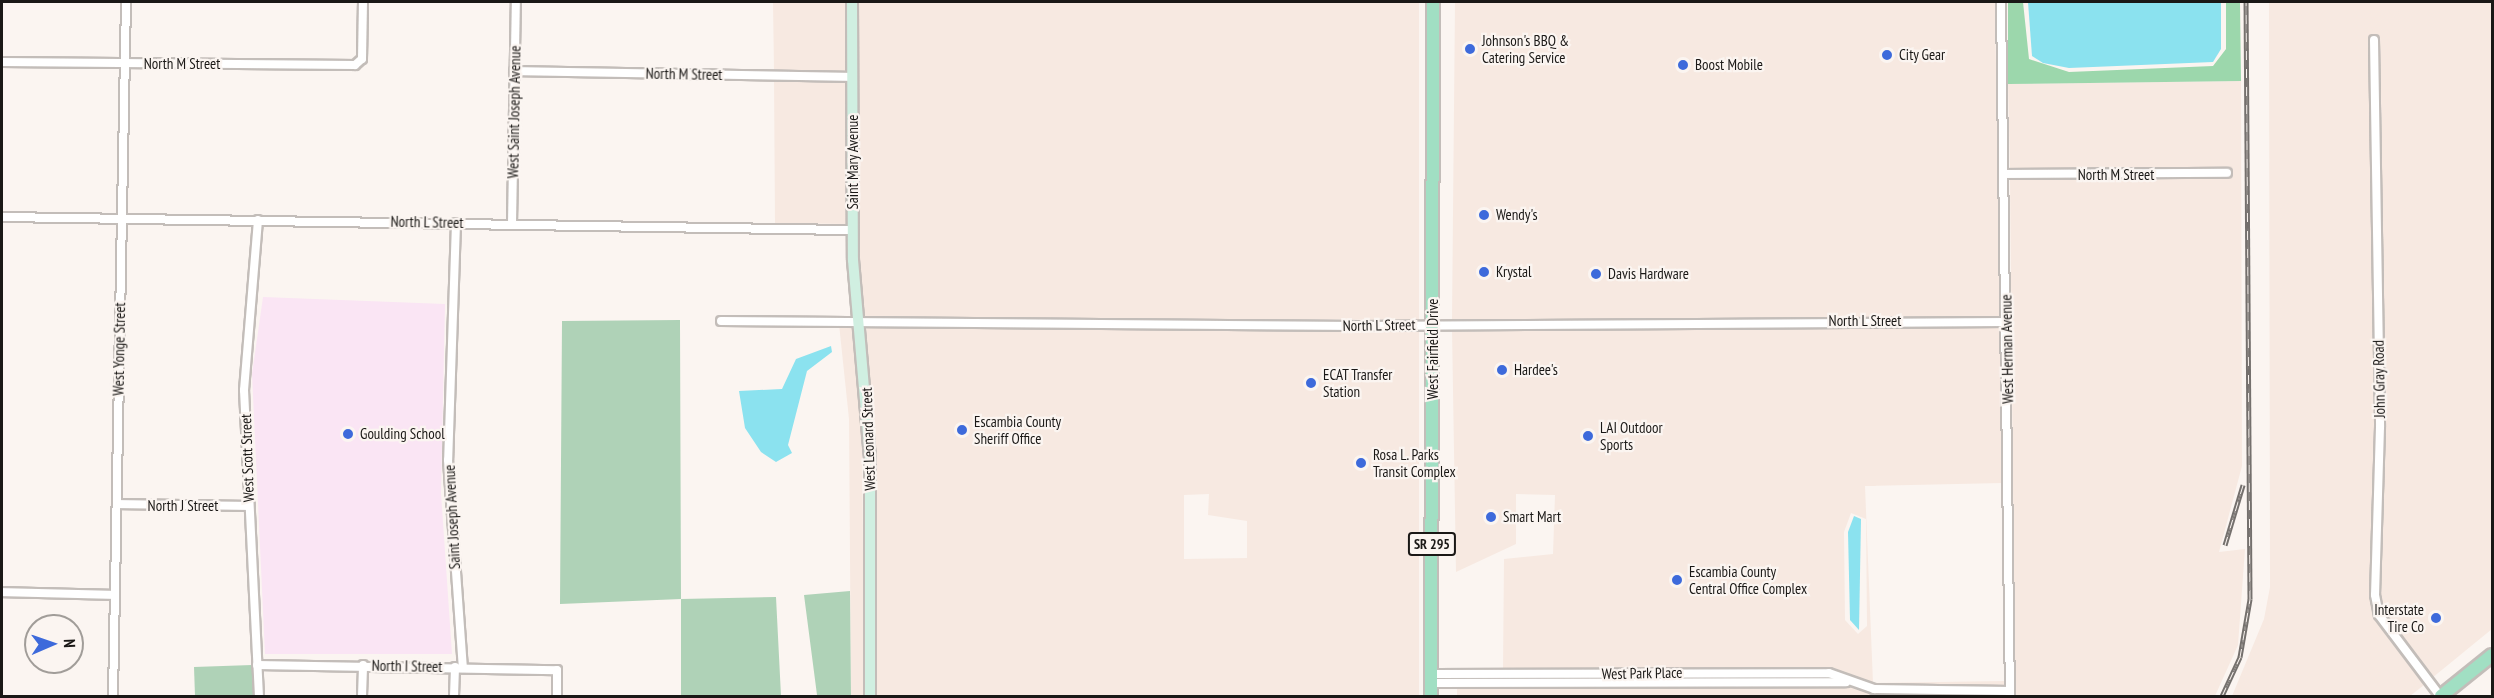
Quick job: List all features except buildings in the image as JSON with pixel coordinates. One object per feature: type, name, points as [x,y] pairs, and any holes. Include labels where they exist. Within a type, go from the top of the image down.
[{"type":"main road","name":"West Fairfield Drive","points":[[1431,696],[1433,2]]},
{"type":"main road","points":[[2441,696],[2493,655]]},
{"type":"street","name":"West Yonge Street","points":[[113,696],[126,2]]},
{"type":"street","name":"North M Street","points":[[2,62],[124,64],[361,62],[363,2]]},
{"type":"street","name":"West Saint Joseph Avenue","points":[[512,223],[516,2]]},
{"type":"street","name":"Saint Mary Avenue","points":[[852,2],[852,230],[859,322]]},
{"type":"street","name":"West Herman Avenue","points":[[2001,2],[2010,694]]},
{"type":"street","name":"John Gray Road","points":[[2374,40],[2380,427],[2376,602],[2379,615],[2441,696]]},
{"type":"street","name":"North M Street","points":[[514,71],[853,77]]},
{"type":"street","name":"North M Street","points":[[2005,174],[2227,173]]},
{"type":"street","name":"North L Street","points":[[2,217],[852,230]]},
{"type":"street","name":"West Scott Street","points":[[258,220],[244,378],[248,506],[259,696]]},
{"type":"street","name":"Saint Joseph Avenue","points":[[454,696],[459,667],[449,499],[456,223]]},
{"type":"street","points":[[721,321],[859,322]]},
{"type":"street","name":"North L Street","points":[[859,322],[1433,325],[2006,322]]},
{"type":"street","name":"West Leonard Street","points":[[859,322],[870,457],[870,696]]},
{"type":"street","name":"North J Street","points":[[117,504],[248,506]]},
{"type":"street","points":[[2,592],[114,595]]},
{"type":"street","name":"North I Street","points":[[257,665],[557,670],[557,696]]},
{"type":"street","points":[[362,696],[363,665]]},
{"type":"street","name":"West Park Place","points":[[1432,678],[1764,671],[1829,673],[1874,689],[2010,694]]},
{"type":"shaded area","points":[[773,2],[847,2],[848,72],[774,70]]},
{"type":"shaded area","points":[[858,2],[1419,2],[1419,320],[864,317],[858,259]]},
{"type":"shaded area","points":[[1455,2],[1995,2],[2000,317],[1452,320]]},
{"type":"shaded area","points":[[2269,2],[2492,2],[2492,629],[2432,678],[2384,613],[2381,595],[2380,36],[2369,36],[2374,427],[2370,599],[2375,618],[2424,685],[2410,696],[2232,696],[2264,619],[2270,587]]},
{"type":"shaded area","points":[[774,80],[848,81],[847,224],[775,223]]},
{"type":"shaded area","points":[[2241,81],[2242,466],[2219,552],[2245,549],[2238,645],[2215,696],[2015,696],[2010,179],[2232,177],[2232,168],[2010,169],[2008,84]]},
{"type":"shaded area","name":"Goulding School","points":[[263,297],[445,304],[441,493],[452,654],[265,654],[252,374]]},
{"type":"shaded area","points":[[839,324],[854,326],[862,413],[864,696],[851,696],[849,419]]},
{"type":"shaded area","points":[[2000,326],[2003,483],[1865,486],[1873,683],[2004,681],[2004,686],[1874,684],[1829,668],[1503,669],[1504,559],[1553,554],[1555,495],[1516,494],[1516,544],[1456,572],[1452,329]],"holes":[[[1851,513],[1866,519],[1867,626],[1858,634],[1845,620],[1844,532]]]},
{"type":"shaded area","points":[[866,327],[1419,330],[1419,696],[875,696],[875,457]],"holes":[[[1209,494],[1208,515],[1247,521],[1247,558],[1184,559],[1184,495]]]},
{"type":"shaded area","points":[[1849,687],[1874,693],[2004,696],[1457,696],[1457,689]]},
{"type":"green space","points":[[2008,2],[2023,2],[2029,59],[2069,72],[2213,66],[2226,49],[2226,2],[2240,2],[2241,81],[2008,84]]},
{"type":"green space","points":[[680,320],[681,599],[560,604],[562,321]]},
{"type":"green space","points":[[850,591],[851,696],[805,696],[817,695],[804,595]]},
{"type":"green space","points":[[776,597],[781,696],[681,696],[681,599]]},
{"type":"green space","points":[[252,665],[254,696],[195,696],[194,667]]},
{"type":"water","points":[[2028,2],[2221,2],[2221,49],[2213,62],[2069,68],[2043,63],[2032,56]]},
{"type":"water","points":[[831,346],[832,352],[807,371],[788,445],[792,453],[776,462],[761,452],[745,428],[739,391],[782,389],[796,359]]},
{"type":"water","points":[[1854,516],[1861,519],[1859,630],[1850,620],[1848,532]]},
{"type":"railway","points":[[2222,696],[2240,657],[2250,599],[2246,2]]},
{"type":"railway","points":[[2225,545],[2243,485]]},
{"type":"place","name":"Johnson's BBQ & Catering Service","points":[[1470,49]]},
{"type":"place","name":"City Gear","points":[[1887,55]]},
{"type":"place","name":"Boost Mobile","points":[[1683,65]]},
{"type":"place","name":"Wendy's","points":[[1484,215]]},
{"type":"place","name":"Krystal","points":[[1484,272]]},
{"type":"place","name":"Davis Hardware","points":[[1596,274]]},
{"type":"place","name":"Hardee's","points":[[1502,370]]},
{"type":"place","name":"ECAT Transfer Station","points":[[1311,383]]},
{"type":"place","name":"Escambia County Sheriff Office","points":[[962,430]]},
{"type":"place","name":"Goulding School","points":[[348,434]]},
{"type":"place","name":"LAI Outdoor Sports","points":[[1588,436]]},
{"type":"place","name":"Rosa L. Parks Transit Complex","points":[[1361,463]]},
{"type":"place","name":"Smart Mart","points":[[1491,517]]},
{"type":"place","name":"Escambia County Central Office Complex","points":[[1677,580]]},
{"type":"place","name":"Interstate Tire Co","points":[[2436,618]]}]
